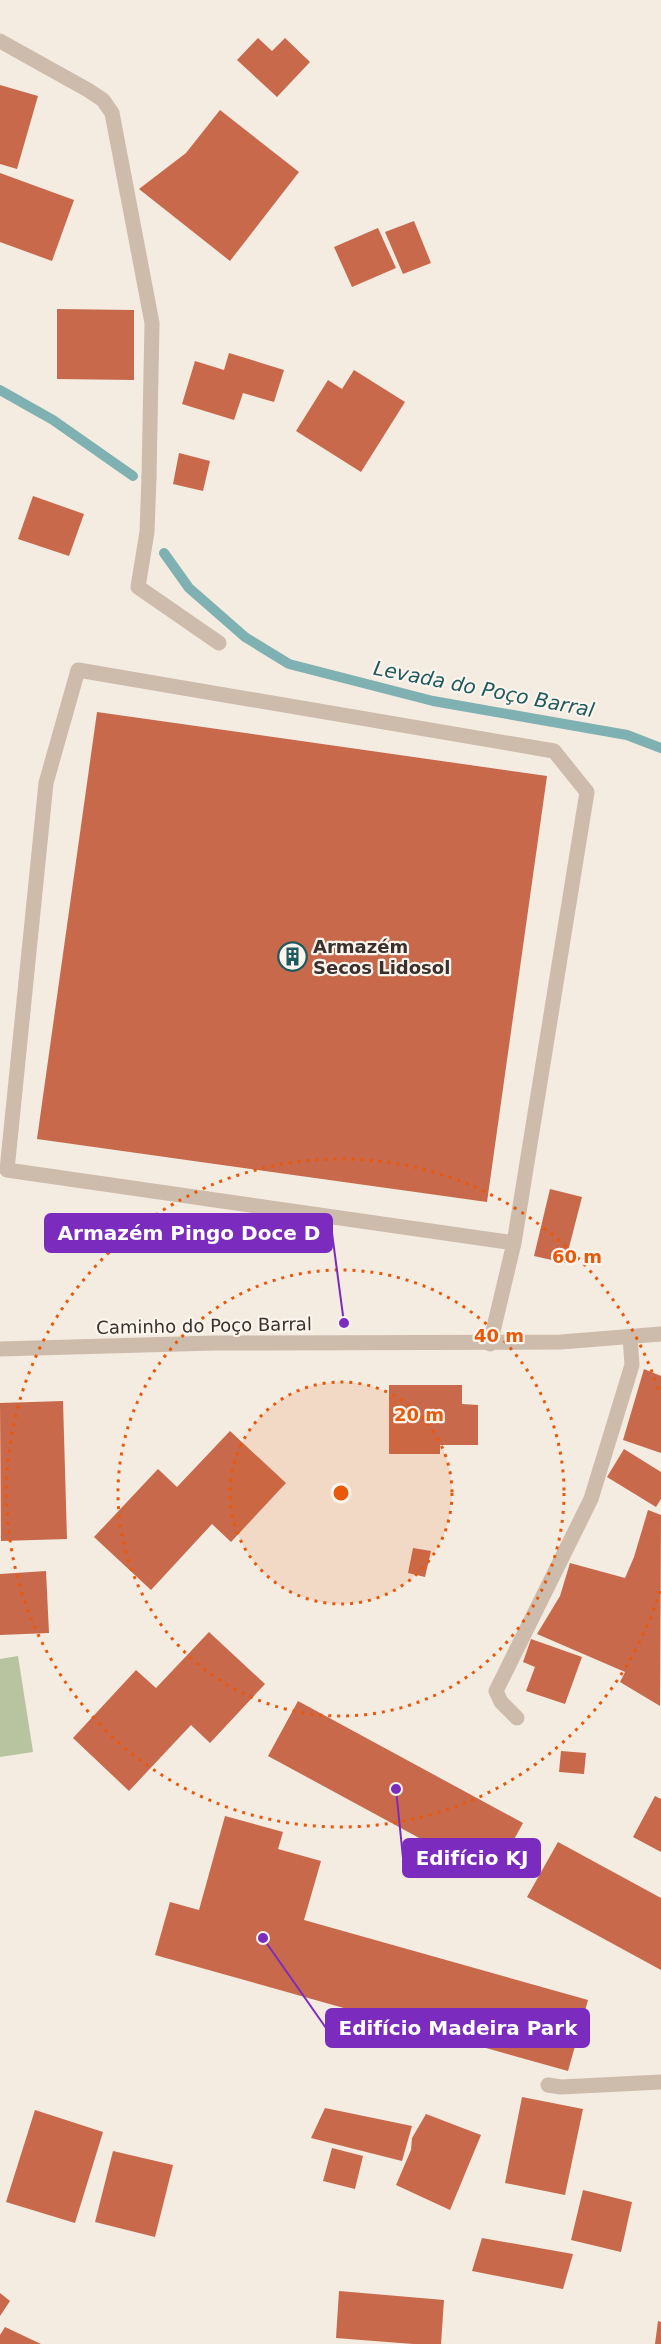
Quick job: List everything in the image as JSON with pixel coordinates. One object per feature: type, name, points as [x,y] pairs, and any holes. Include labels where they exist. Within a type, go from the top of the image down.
[{"type":"street","points":[[0,41],[88,90],[103,100],[112,113],[152,323],[147,532],[138,587],[219,643]]},
{"type":"street","points":[[490,1344],[514,1243],[587,792],[554,751],[78,670],[45,783],[7,1170],[514,1243]]},
{"type":"street","name":"Caminho do Poço Barral","points":[[0,1349],[215,1343],[490,1344],[561,1342],[661,1334]]},
{"type":"street","points":[[517,1718],[501,1702],[496,1691],[591,1499],[632,1365],[630,1337]]},
{"type":"street","points":[[548,2085],[561,2087],[661,2082]]},
{"type":"green space","points":[[18,1656],[33,1752],[0,1757],[0,1659]]},
{"type":"building","points":[[258,38],[272,51],[285,38],[310,62],[277,97],[237,60]]},
{"type":"building","points":[[0,85],[38,96],[17,169],[0,164]]},
{"type":"building","points":[[220,110],[299,172],[230,261],[139,189],[186,153]]},
{"type":"building","points":[[0,173],[74,200],[52,261],[0,242]]},
{"type":"building","points":[[414,221],[431,263],[403,274],[385,232]]},
{"type":"building","points":[[378,228],[396,268],[352,287],[334,247]]},
{"type":"building","points":[[57,309],[134,310],[134,380],[57,379]]},
{"type":"building","points":[[229,353],[284,370],[274,402],[243,393],[234,420],[182,404],[195,361],[224,370]]},
{"type":"building","points":[[354,370],[405,402],[361,472],[296,431],[328,380],[342,389]]},
{"type":"building","points":[[179,453],[210,461],[203,491],[173,484]]},
{"type":"building","points":[[33,496],[84,514],[69,556],[18,539]]},
{"type":"building","name":"Armazém Secos Lidosol","points":[[97,712],[547,776],[487,1202],[37,1139]]},
{"type":"building","points":[[550,1189],[582,1197],[565,1263],[534,1256]]},
{"type":"building","points":[[644,1369],[661,1376],[661,1453],[623,1440]]},
{"type":"building","points":[[389,1385],[462,1385],[462,1404],[478,1405],[478,1445],[440,1445],[440,1454],[389,1454]]},
{"type":"building","points":[[63,1401],[67,1539],[1,1541],[0,1403]]},
{"type":"building","points":[[230,1431],[286,1483],[231,1542],[212,1524],[151,1590],[94,1537],[158,1469],[177,1487]]},
{"type":"building","points":[[624,1449],[661,1472],[661,1499],[656,1507],[607,1477]]},
{"type":"building","points":[[648,1510],[661,1515],[660,1706],[620,1682],[625,1672],[537,1634],[560,1596],[570,1563],[625,1578]]},
{"type":"building","points":[[413,1548],[431,1551],[425,1577],[408,1573]]},
{"type":"building","points":[[46,1571],[49,1633],[0,1635],[0,1574]]},
{"type":"building","points":[[209,1632],[265,1684],[210,1743],[191,1725],[129,1791],[73,1738],[136,1670],[156,1688]]},
{"type":"building","points":[[531,1639],[582,1657],[565,1704],[526,1691],[535,1667],[523,1662]]},
{"type":"building","points":[[298,1701],[523,1823],[493,1878],[268,1756]]},
{"type":"building","points":[[561,1751],[586,1753],[584,1774],[559,1772]]},
{"type":"building","points":[[655,1796],[661,1799],[661,1852],[633,1837]]},
{"type":"building","points":[[225,1816],[283,1832],[278,1849],[321,1861],[304,1920],[588,2000],[568,2071],[155,1955],[170,1902],[199,1910]]},
{"type":"building","points":[[558,1842],[661,1898],[661,1970],[527,1897]]},
{"type":"building","points":[[522,2097],[583,2109],[565,2195],[505,2183]]},
{"type":"building","points":[[325,2108],[412,2126],[402,2161],[311,2138]]},
{"type":"building","points":[[35,2110],[103,2132],[75,2223],[6,2202]]},
{"type":"building","points":[[426,2114],[481,2135],[450,2210],[396,2185],[411,2150],[412,2138]]},
{"type":"building","points":[[332,2148],[363,2156],[355,2189],[323,2181]]},
{"type":"building","points":[[113,2151],[173,2165],[155,2237],[95,2222]]},
{"type":"building","points":[[583,2190],[632,2202],[621,2252],[571,2240]]},
{"type":"building","points":[[482,2238],[573,2254],[563,2289],[472,2271]]},
{"type":"building","points":[[339,2291],[444,2300],[441,2344],[336,2338]]},
{"type":"building","points":[[0,2293],[10,2301],[0,2316]]},
{"type":"building","points":[[658,2321],[661,2322],[661,2344],[655,2344]]},
{"type":"building","points":[[5,2327],[41,2344],[0,2344],[0,2335]]},
{"type":"waterway","name":"Levada do Poço Barral","points":[[0,390],[53,420],[133,476]]},
{"type":"waterway","name":"Levada do Poço Barral","points":[[164,553],[189,588],[245,637],[289,664],[433,701],[627,735],[661,748]]},
{"type":"place","name":"Armazém Secos Lidosol","points":[[292,957]]},
{"type":"place","name":"Armazém Pingo Doce D","points":[[344,1323]]},
{"type":"place","name":"Edifício KJ","points":[[396,1789]]},
{"type":"place","name":"Edifício Madeira Park","points":[[263,1938]]}]
